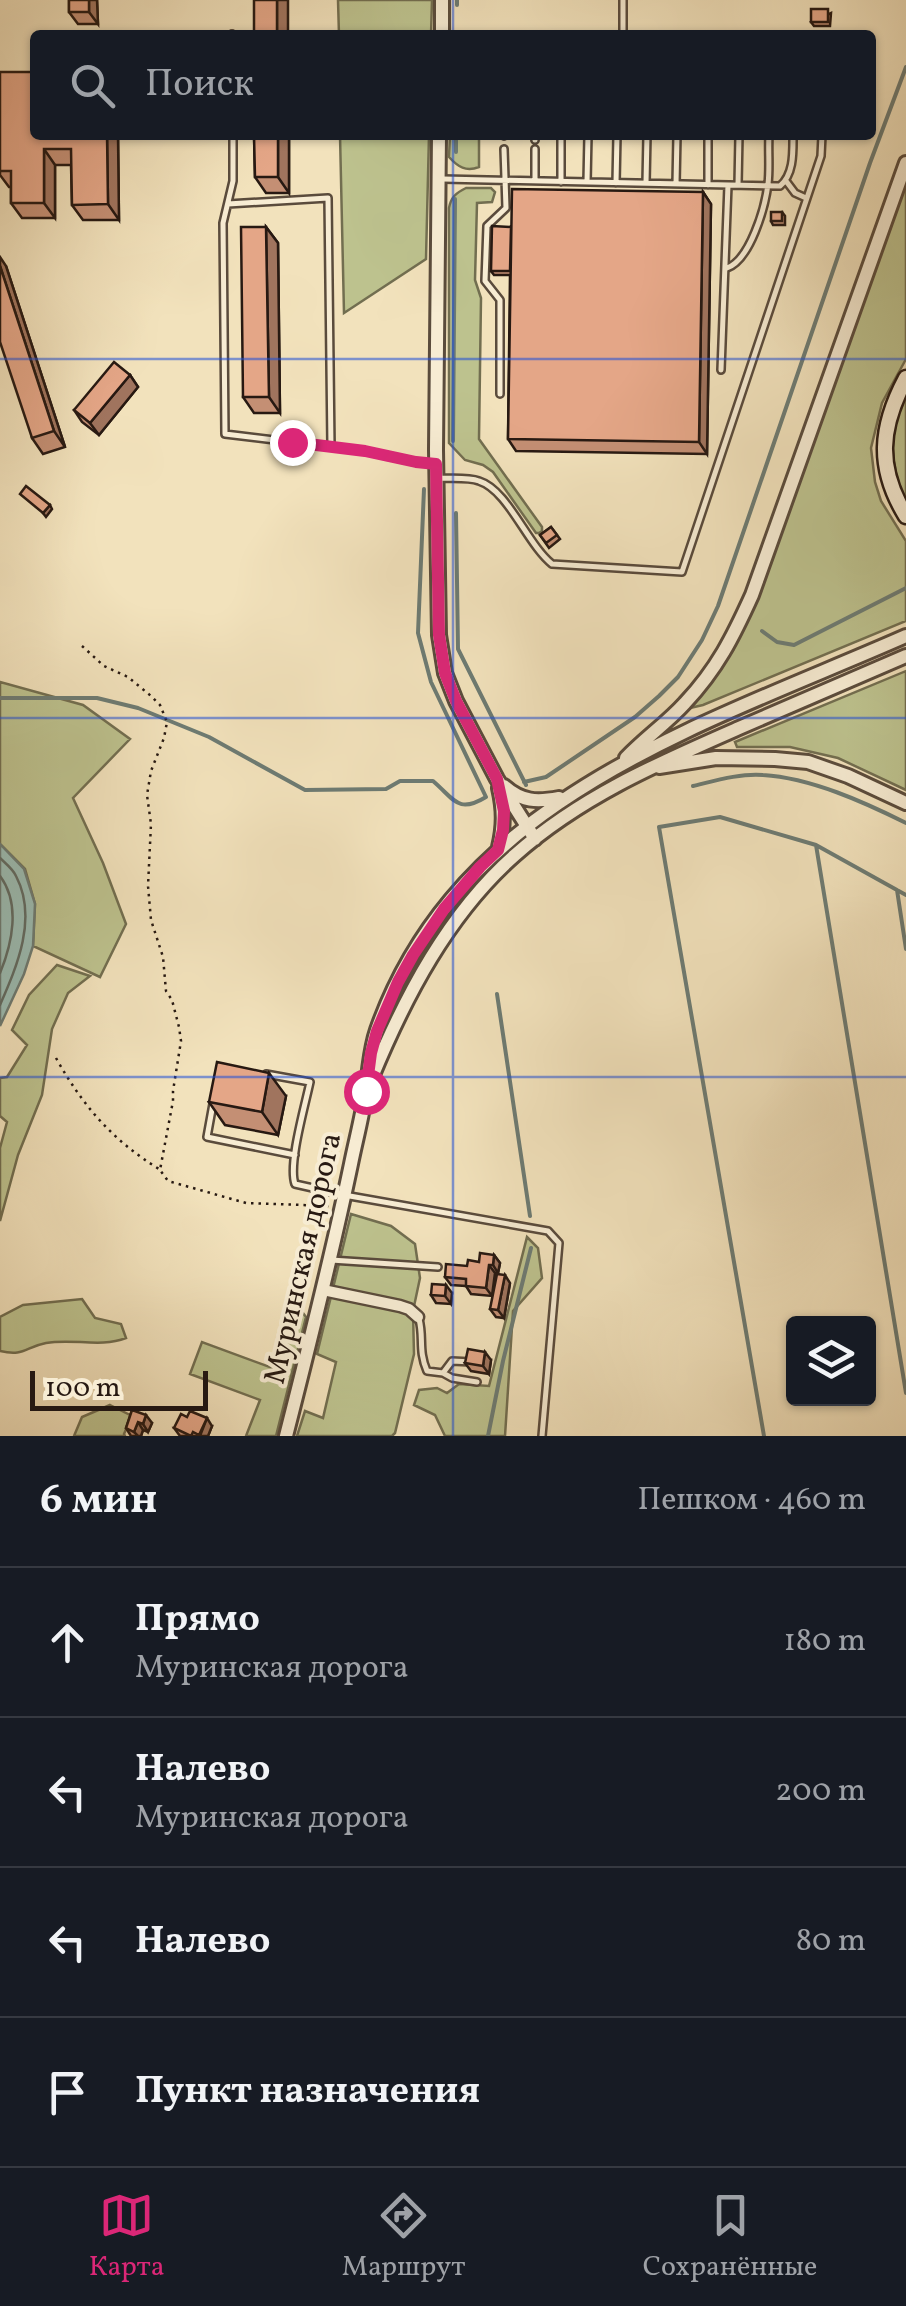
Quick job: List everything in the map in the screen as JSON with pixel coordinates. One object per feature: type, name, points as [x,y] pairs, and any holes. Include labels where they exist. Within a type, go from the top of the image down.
[{"type":"main road","points":[[906,378],[894,403],[884,461],[906,516]]},
{"type":"street","points":[[442,0],[442,30]]},
{"type":"street","points":[[439,140],[439,635],[445,673],[456,701],[497,779],[535,839]]},
{"type":"street","points":[[618,766],[682,706],[733,639],[906,163]]},
{"type":"street","points":[[618,766],[680,734],[906,636]]},
{"type":"street","name":"Муринская дорога","points":[[366,1091],[393,1026],[449,932],[493,877],[535,839],[647,768],[906,656]]},
{"type":"street","points":[[647,768],[716,758],[808,762],[906,803]]},
{"type":"street","name":"Муринская дорога","points":[[286,1436],[343,1201],[371,1053],[398,982],[444,909],[480,867],[525,826],[618,766]]},
{"type":"street","points":[[497,779],[525,800],[540,802],[566,796]]},
{"type":"street","points":[[497,779],[504,811],[498,850]]},
{"type":"street","points":[[322,1290],[400,1306],[418,1316]]},
{"type":"lane","points":[[623,0],[623,30]]},
{"type":"lane","points":[[232,140],[233,181],[224,223],[225,434],[332,447],[477,480],[500,497],[552,564],[682,572],[821,156],[822,140]]},
{"type":"lane","points":[[561,182],[562,140]]},
{"type":"lane","points":[[587,182],[588,140]]},
{"type":"lane","points":[[616,182],[617,140]]},
{"type":"lane","points":[[646,183],[647,140]]},
{"type":"lane","points":[[676,184],[677,140]]},
{"type":"lane","points":[[708,140],[708,184]]},
{"type":"lane","points":[[738,185],[739,140]]},
{"type":"lane","points":[[725,268],[732,267],[748,250],[768,186],[769,140]]},
{"type":"lane","points":[[438,179],[780,186],[786,181],[793,140]]},
{"type":"lane","points":[[500,394],[500,300],[485,282],[487,226],[506,208],[504,149]]},
{"type":"lane","points":[[535,149],[535,181]]},
{"type":"lane","points":[[786,181],[795,193],[807,198]]},
{"type":"lane","points":[[721,370],[728,185]]},
{"type":"lane","points":[[228,204],[328,198],[332,447]]},
{"type":"lane","points":[[256,1072],[310,1082],[295,1154],[295,1184],[343,1201],[548,1231],[554,1236],[559,1243],[542,1436]]},
{"type":"lane","points":[[214,1101],[207,1137],[295,1154]]},
{"type":"lane","points":[[329,1260],[438,1267]]},
{"type":"lane","points":[[418,1316],[421,1356],[427,1371],[478,1382]]},
{"type":"lane","points":[[444,1373],[452,1361],[472,1362]]},
{"type":"path","points":[[82,646],[104,666],[152,696],[167,722],[147,794],[152,824],[148,899],[166,991],[172,1000],[181,1041],[160,1170]]},
{"type":"path","points":[[56,1058],[101,1123],[128,1150],[160,1170],[168,1181],[246,1203],[343,1201]]},
{"type":"green space","points":[[338,0],[432,0],[431,30],[339,30]]},
{"type":"green space","points":[[340,140],[429,140],[426,259],[344,313]]},
{"type":"green space","points":[[450,140],[479,140],[479,167],[462,168],[449,157]]},
{"type":"green space","points":[[906,183],[906,359],[882,403],[871,448],[881,501],[906,541],[906,621],[690,708],[733,650],[759,590]]},
{"type":"green space","points":[[466,188],[491,188],[495,192],[492,202],[477,203],[475,280],[481,298],[479,439],[542,527],[539,533],[493,472],[465,460],[449,443],[449,208],[454,196]]},
{"type":"green space","points":[[906,394],[906,503],[896,475],[893,448],[896,422]]},
{"type":"green space","points":[[906,671],[906,790],[838,758],[790,747],[737,747],[735,742]]},
{"type":"green space","points":[[0,682],[83,705],[130,739],[73,798],[126,924],[100,977],[33,946],[35,904],[25,869],[0,844]]},
{"type":"green space","points":[[57,965],[90,976],[68,993],[52,1029],[42,1095],[18,1155],[0,1221],[0,1148],[7,1122],[0,1116],[0,1078],[7,1077],[27,1045],[12,1030],[29,995]]},
{"type":"green space","points":[[351,1214],[391,1226],[415,1244],[420,1278],[413,1311],[414,1354],[395,1433],[297,1436],[305,1411],[323,1418],[336,1362],[317,1354]]},
{"type":"green space","points":[[527,1237],[538,1248],[542,1278],[513,1311],[505,1436],[445,1436],[435,1415],[414,1405],[419,1390],[437,1388],[447,1393],[459,1384],[489,1386]]},
{"type":"green space","points":[[82,1299],[95,1318],[121,1324],[126,1338],[56,1342],[20,1352],[0,1351],[0,1317],[23,1305]]},
{"type":"green space","points":[[297,1313],[306,1317],[276,1436],[246,1436],[260,1400],[190,1374],[202,1342],[275,1369]]},
{"type":"green space","points":[[110,1405],[132,1416],[125,1436],[74,1436],[82,1417]]},
{"type":"water","points":[[0,844],[24,869],[35,904],[33,946],[0,1026]]},
{"type":"building","points":[[69,0],[89,0],[89,12],[69,12]]},
{"type":"building","points":[[254,0],[277,0],[277,30],[254,30]]},
{"type":"building","points":[[811,9],[828,9],[828,22],[811,22]]},
{"type":"building","points":[[0,72],[30,72],[30,140],[107,140],[108,204],[72,205],[71,149],[44,149],[44,203],[11,203],[11,171],[0,171]]},
{"type":"building","points":[[254,140],[278,140],[278,177],[255,177]]},
{"type":"building","points":[[512,189],[703,192],[699,442],[508,439]]},
{"type":"building","points":[[771,212],[782,212],[782,221],[771,221]]},
{"type":"building","points":[[492,226],[511,227],[510,271],[491,271]]},
{"type":"building","points":[[241,227],[266,227],[269,397],[243,397]]},
{"type":"building","points":[[0,266],[54,431],[32,438],[0,342]]},
{"type":"building","points":[[114,362],[130,375],[90,423],[74,410]]},
{"type":"building","points":[[26,486],[50,505],[43,513],[20,494]]},
{"type":"building","points":[[551,527],[557,535],[546,543],[540,535]]},
{"type":"building","points":[[217,1062],[269,1073],[262,1112],[209,1102]]},
{"type":"building","points":[[480,1253],[494,1255],[486,1288],[466,1286],[466,1279],[445,1277],[446,1264],[467,1266],[468,1260],[479,1262]]},
{"type":"building","points":[[497,1274],[505,1275],[498,1310],[490,1309]]},
{"type":"building","points":[[432,1284],[446,1285],[445,1296],[431,1295]]},
{"type":"building","points":[[468,1349],[485,1352],[483,1366],[465,1363]]},
{"type":"building","points":[[132,1410],[146,1415],[134,1432],[126,1428]]},
{"type":"building","points":[[190,1411],[207,1418],[199,1435],[193,1432],[191,1436],[174,1428],[181,1414],[187,1417]]},
{"type":"waterway","points":[[457,0],[457,5]]},
{"type":"waterway","points":[[524,782],[546,777],[635,717],[678,677],[702,640],[718,606],[906,67]]},
{"type":"waterway","points":[[456,140],[456,152]]},
{"type":"waterway","points":[[453,441],[455,199]]},
{"type":"waterway","points":[[0,698],[97,698],[138,708],[209,737],[305,790],[386,789],[400,781],[433,781],[457,803],[477,802],[486,797],[431,682],[418,633],[424,489]]},
{"type":"waterway","points":[[456,513],[458,649],[526,785]]},
{"type":"waterway","points":[[762,631],[777,642],[794,645],[906,588]]},
{"type":"waterway","points":[[693,786],[746,775],[781,777],[837,792],[906,823]]},
{"type":"waterway","points":[[764,1436],[659,827],[720,817],[816,845],[906,895]]},
{"type":"waterway","points":[[816,845],[906,1393]]},
{"type":"waterway","points":[[897,890],[906,949]]},
{"type":"waterway","points":[[497,994],[530,1216]]},
{"type":"waterway","points":[[488,1436],[531,1248]]},
{"type":"route","points":[[292,442],[436,464],[439,635],[445,673],[497,779],[504,811],[498,850],[444,909],[398,982],[377,1031],[366,1091]]}]
